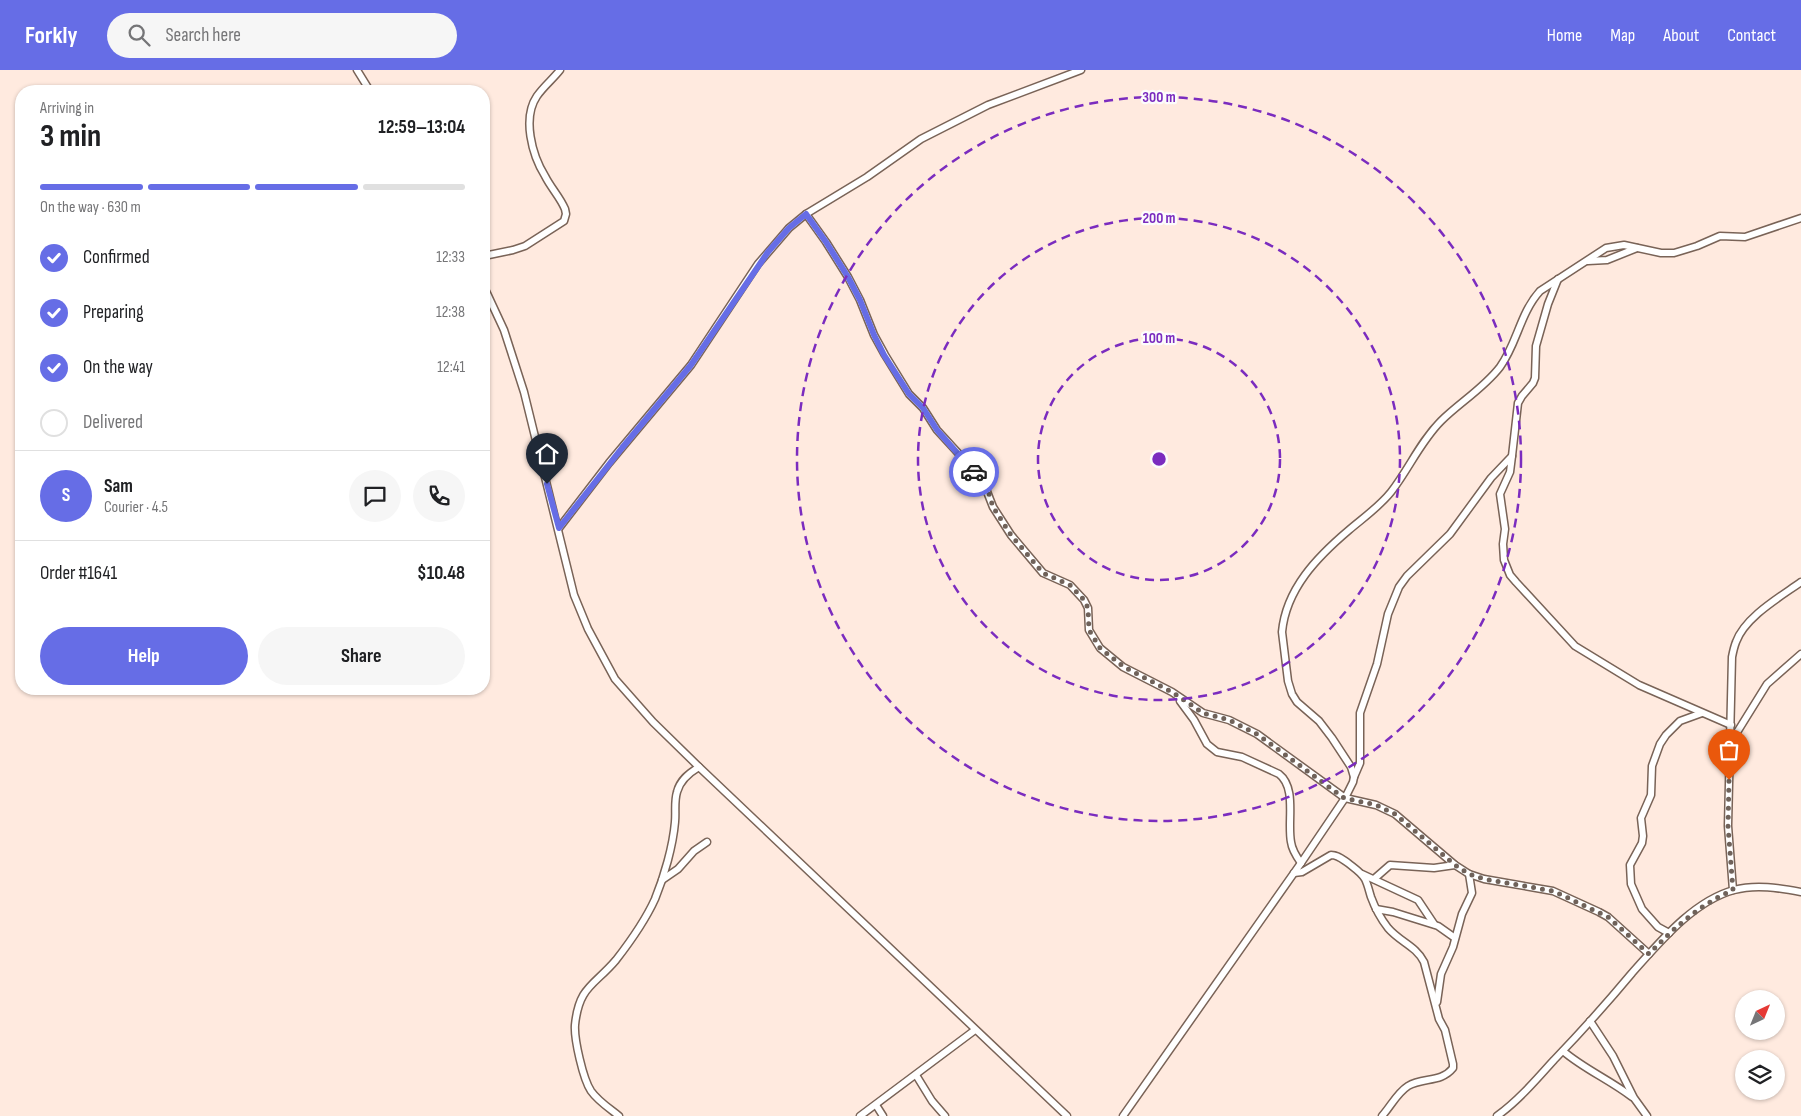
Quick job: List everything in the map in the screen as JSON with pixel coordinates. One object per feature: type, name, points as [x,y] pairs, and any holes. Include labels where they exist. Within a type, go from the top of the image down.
[{"type":"street","points":[[357,70],[366,85]]},
{"type":"street","points":[[490,255],[525,246],[564,221],[565,209],[539,166],[534,154],[530,127],[532,107],[536,97],[560,70]]},
{"type":"street","points":[[559,528],[691,365],[768,252],[789,228],[806,214],[867,177],[907,148],[936,131],[988,106],[1082,70]]},
{"type":"street","points":[[806,214],[848,277],[884,355],[909,394],[923,408],[937,430],[970,466],[986,489],[993,507],[1011,535],[1043,573],[1070,585],[1084,600],[1088,608],[1089,630],[1100,648],[1124,667],[1172,692],[1203,713],[1229,720],[1257,734],[1344,798],[1376,805],[1395,814],[1455,865],[1469,874],[1484,879],[1553,891],[1608,917],[1649,954]]},
{"type":"street","points":[[1354,777],[1345,757],[1332,738],[1319,721],[1297,702],[1289,688],[1282,632],[1285,612],[1303,576],[1312,564],[1382,502],[1402,477],[1432,430],[1500,367],[1524,314],[1533,299],[1540,291],[1559,277],[1606,248],[1616,245],[1661,253],[1674,253],[1720,236],[1745,237],[1801,218]]},
{"type":"street","points":[[1588,260],[1607,260],[1637,248]]},
{"type":"street","points":[[1559,277],[1548,304],[1536,346],[1536,373],[1533,383],[1519,401],[1510,472],[1500,494],[1505,529],[1504,560],[1510,575],[1575,646],[1639,685],[1731,725]]},
{"type":"street","points":[[490,300],[510,346],[524,392],[577,604],[604,661],[616,679],[635,703],[699,767],[1067,1116]]},
{"type":"street","points":[[1123,1116],[1301,863],[1344,798],[1360,763],[1360,713],[1379,657],[1388,614],[1399,587],[1407,576],[1450,534],[1491,478],[1512,456]]},
{"type":"street","points":[[1733,890],[1728,826],[1732,657],[1736,642],[1742,631],[1756,615],[1801,582]]},
{"type":"street","points":[[1730,742],[1767,684],[1801,654]]},
{"type":"street","points":[[1172,692],[1190,712],[1207,744],[1217,752],[1242,757],[1285,778],[1290,793],[1290,840],[1294,853],[1301,863]]},
{"type":"street","points":[[1669,933],[1658,927],[1649,918],[1636,898],[1629,876],[1630,865],[1642,843],[1641,826],[1643,812],[1651,794],[1652,766],[1660,744],[1680,721],[1702,712]]},
{"type":"street","points":[[619,1116],[596,1096],[587,1084],[576,1043],[577,1009],[581,997],[588,986],[616,959],[639,927],[654,900],[662,880],[675,825],[677,791],[687,775],[699,767]]},
{"type":"street","points":[[662,880],[678,870],[694,851],[706,842]]},
{"type":"street","points":[[1294,873],[1302,872],[1324,858],[1336,855],[1366,880],[1376,909],[1388,927],[1398,938],[1413,947],[1420,954],[1424,962],[1449,1045],[1453,1064],[1452,1068],[1439,1078],[1408,1086],[1382,1116]]},
{"type":"street","points":[[1374,879],[1390,865],[1434,868],[1455,865]]},
{"type":"street","points":[[1361,874],[1418,900],[1434,924]]},
{"type":"street","points":[[1437,1006],[1441,974],[1462,914],[1472,893],[1469,874]]},
{"type":"street","points":[[1497,1116],[1521,1095],[1590,1022],[1669,933],[1702,906],[1733,890],[1752,887],[1775,887],[1801,892]]},
{"type":"street","points":[[1376,909],[1434,924],[1455,938]]},
{"type":"street","points":[[1590,1022],[1613,1056],[1634,1098],[1647,1116]]},
{"type":"street","points":[[860,1116],[975,1030]]},
{"type":"street","points":[[1562,1051],[1634,1098]]},
{"type":"street","points":[[916,1075],[932,1102],[945,1116]]},
{"type":"street","points":[[876,1105],[883,1116]]},
{"type":"way so far","points":[[974,472],[989,494],[993,507],[1011,535],[1043,573],[1070,585],[1078,591],[1088,608],[1088,624],[1091,636],[1100,648],[1124,667],[1172,692],[1203,713],[1229,720],[1257,734],[1344,798],[1376,805],[1395,814],[1440,853],[1469,874],[1484,879],[1553,891],[1608,917],[1649,954],[1685,918],[1715,898],[1733,890],[1728,826],[1729,780]]},
{"type":"route","points":[[547,484],[559,528],[660,401],[680,380],[707,343],[758,264],[777,240],[806,214],[848,277],[884,355],[909,394],[927,413],[948,444],[974,472]]}]
